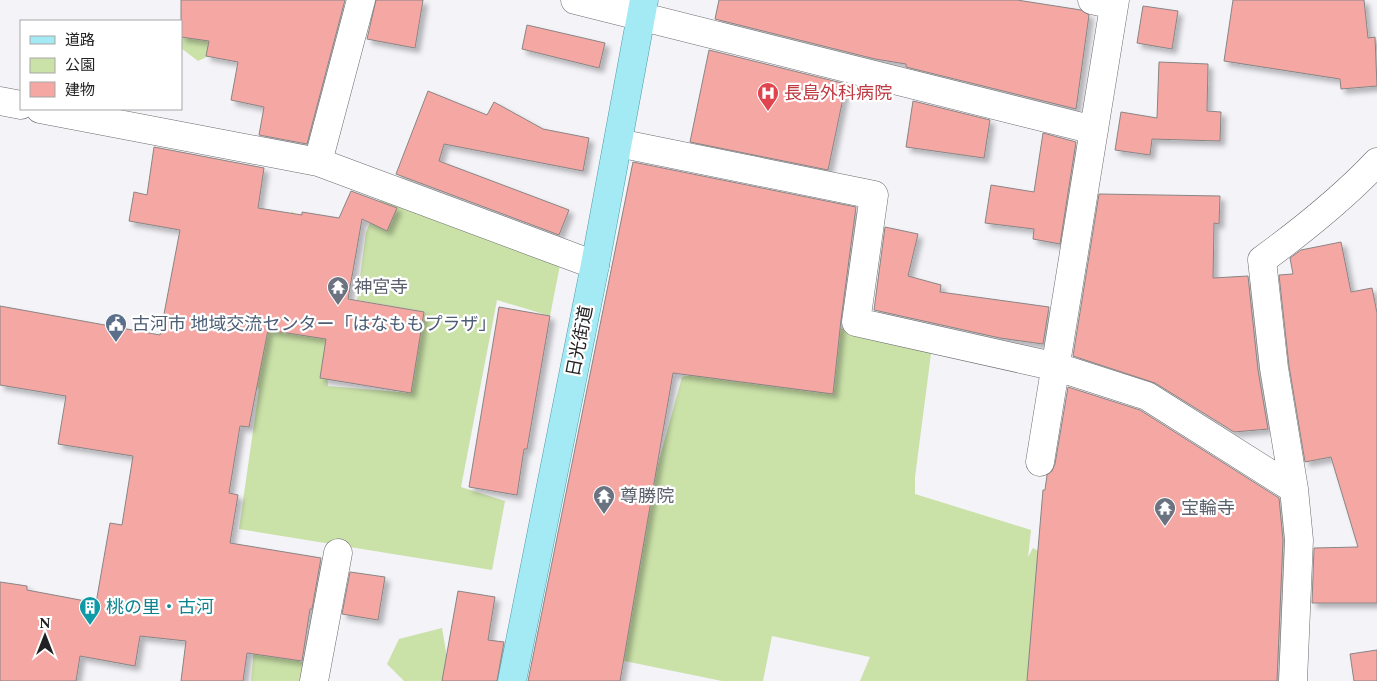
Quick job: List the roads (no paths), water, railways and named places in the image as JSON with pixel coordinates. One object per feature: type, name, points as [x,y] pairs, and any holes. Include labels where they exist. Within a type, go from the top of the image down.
[{"type":"main road","name":"日光街道","points":[[512,681],[595,265],[643,9]]},
{"type":"street","points":[[318,162],[361,0]]},
{"type":"street","points":[[575,0],[643,9],[1094,130]]},
{"type":"street","points":[[1040,462],[1057,367],[1094,130],[1107,2]]},
{"type":"street","points":[[0,101],[20,105]]},
{"type":"street","points":[[45,110],[318,162],[595,265]]},
{"type":"street","points":[[618,143],[874,195],[856,322],[1057,367],[1147,396],[1294,489]]},
{"type":"street","points":[[1293,681],[1298,540],[1294,489],[1274,368],[1262,260],[1307,227],[1361,180],[1377,162]]},
{"type":"street","points":[[314,681],[338,553]]},
{"type":"place","name":"長島外科病院","points":[[768,112]]},
{"type":"place","name":"神宮寺","points":[[338,306]]},
{"type":"place","name":"古河市 地域交流センター「はなももプラザ」","points":[[116,343]]},
{"type":"place","name":"尊勝院","points":[[604,515]]},
{"type":"place","name":"宝輪寺","points":[[1165,527]]},
{"type":"place","name":"桃の里・古河","points":[[90,626]]}]
